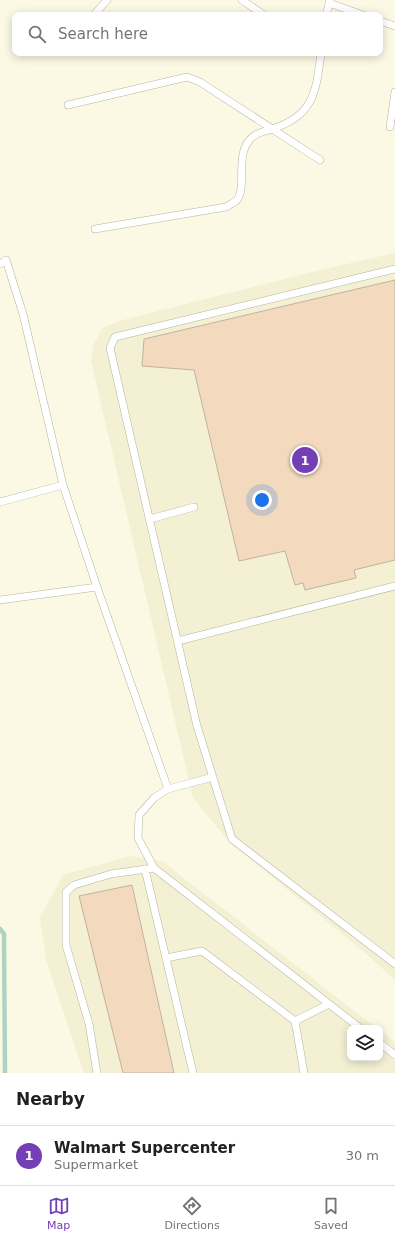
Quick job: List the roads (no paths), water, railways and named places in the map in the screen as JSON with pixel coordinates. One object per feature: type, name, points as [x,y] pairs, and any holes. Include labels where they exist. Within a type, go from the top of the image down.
[{"type":"lane","points":[[97,12],[107,0]]},
{"type":"lane","points":[[242,0],[260,12]]},
{"type":"lane","points":[[327,12],[329,2],[355,12]]},
{"type":"lane","points":[[383,22],[395,26]]},
{"type":"lane","points":[[95,229],[226,207],[237,200],[241,194],[241,159],[248,142],[257,134],[291,123],[302,113],[309,103],[317,84],[321,56]]},
{"type":"lane","points":[[68,105],[187,77],[200,82],[320,160]]},
{"type":"lane","points":[[390,127],[395,92]]},
{"type":"lane","points":[[0,264],[6,260],[23,314],[63,485],[168,789]]},
{"type":"lane","points":[[395,269],[115,337],[110,348],[198,726],[232,838],[395,964]]},
{"type":"lane","points":[[0,502],[63,485]]},
{"type":"lane","points":[[150,519],[194,507]]},
{"type":"lane","points":[[178,641],[395,586]]},
{"type":"lane","points":[[0,600],[97,587]]},
{"type":"lane","points":[[213,777],[168,789],[154,798],[139,815],[138,838],[154,868],[356,1025]]},
{"type":"lane","points":[[97,1073],[89,1024],[66,945],[66,892],[74,885],[111,874],[154,868]]},
{"type":"lane","points":[[145,869],[193,1073]]},
{"type":"lane","points":[[166,958],[202,950],[295,1021],[304,1073]]},
{"type":"lane","points":[[295,1021],[329,1004]]},
{"type":"lane","points":[[383,1045],[395,1055]]},
{"type":"waterway","points":[[0,929],[4,934],[5,1073]]},
{"type":"place","name":"Walmart Supercenter","points":[[305,460]]}]
